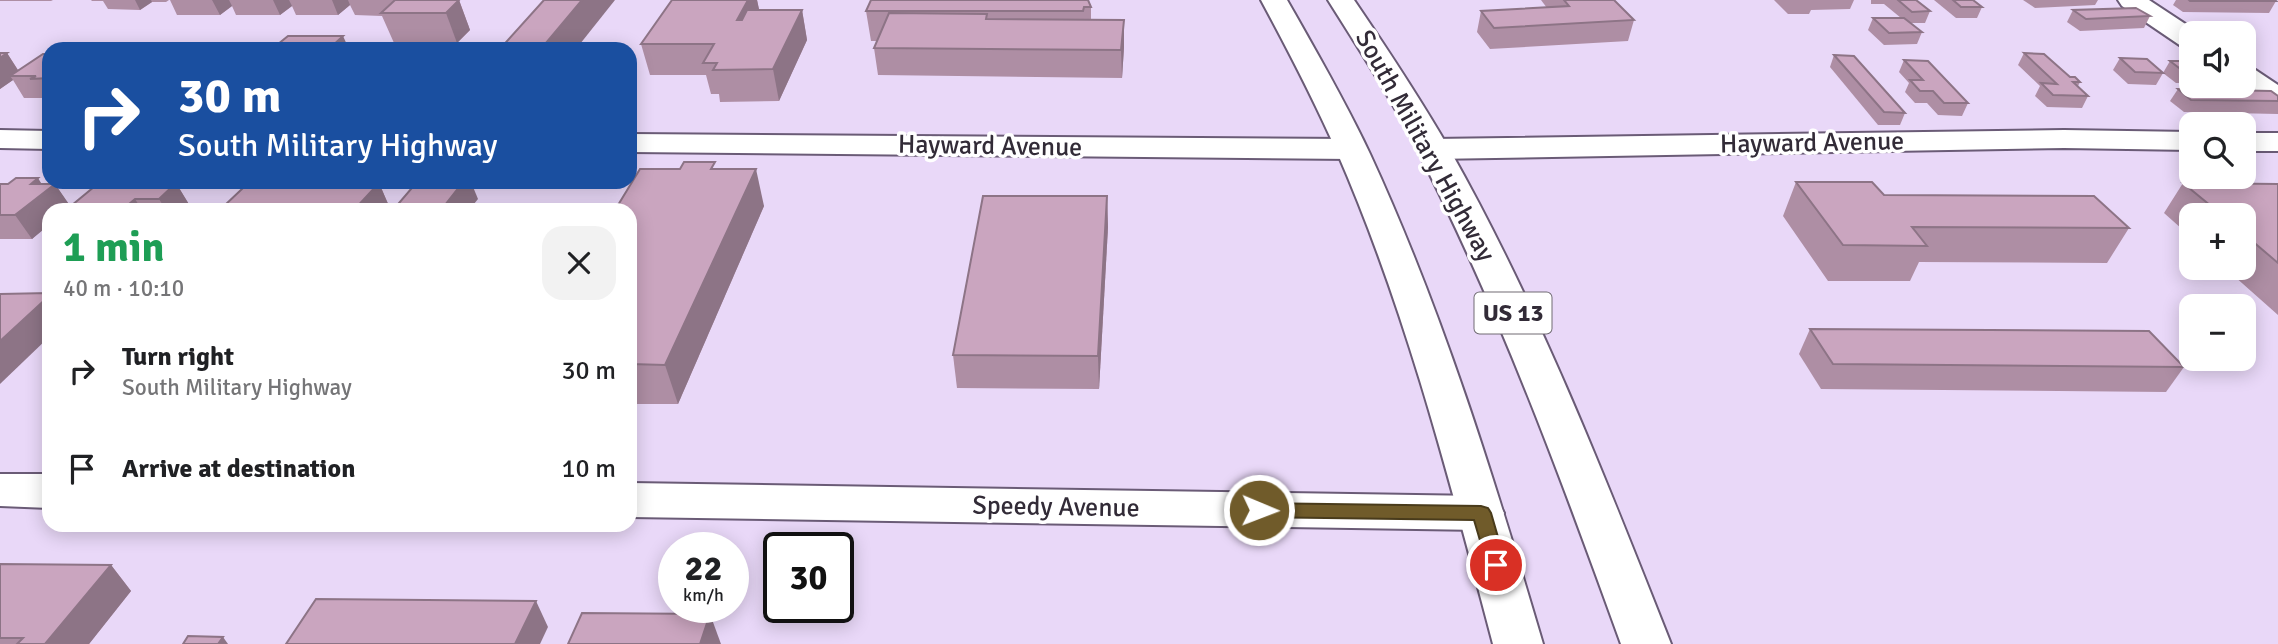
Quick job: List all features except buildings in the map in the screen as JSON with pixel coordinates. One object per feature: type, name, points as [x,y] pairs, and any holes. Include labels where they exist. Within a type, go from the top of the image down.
[{"type":"street","points":[[1274,0],[1350,149],[1407,282],[1481,513],[1518,644]]},
{"type":"street","name":"South Military Highway","points":[[1341,0],[1433,149],[1494,269],[1558,413],[1646,644]]},
{"type":"street","points":[[2131,0],[2179,32]]},
{"type":"street","points":[[2256,83],[2278,98]]},
{"type":"street","points":[[0,139],[42,140]]},
{"type":"street","name":"Hayward Avenue","points":[[1433,149],[2063,139],[2179,141]]},
{"type":"street","points":[[2256,142],[2278,142]]},
{"type":"street","name":"Hayward Avenue","points":[[637,143],[1350,149]]},
{"type":"street","points":[[0,490],[42,491]]},
{"type":"street","name":"Speedy Avenue","points":[[637,500],[1481,513]]},
{"type":"route","points":[[1259,510],[1481,513],[1496,565]]}]
